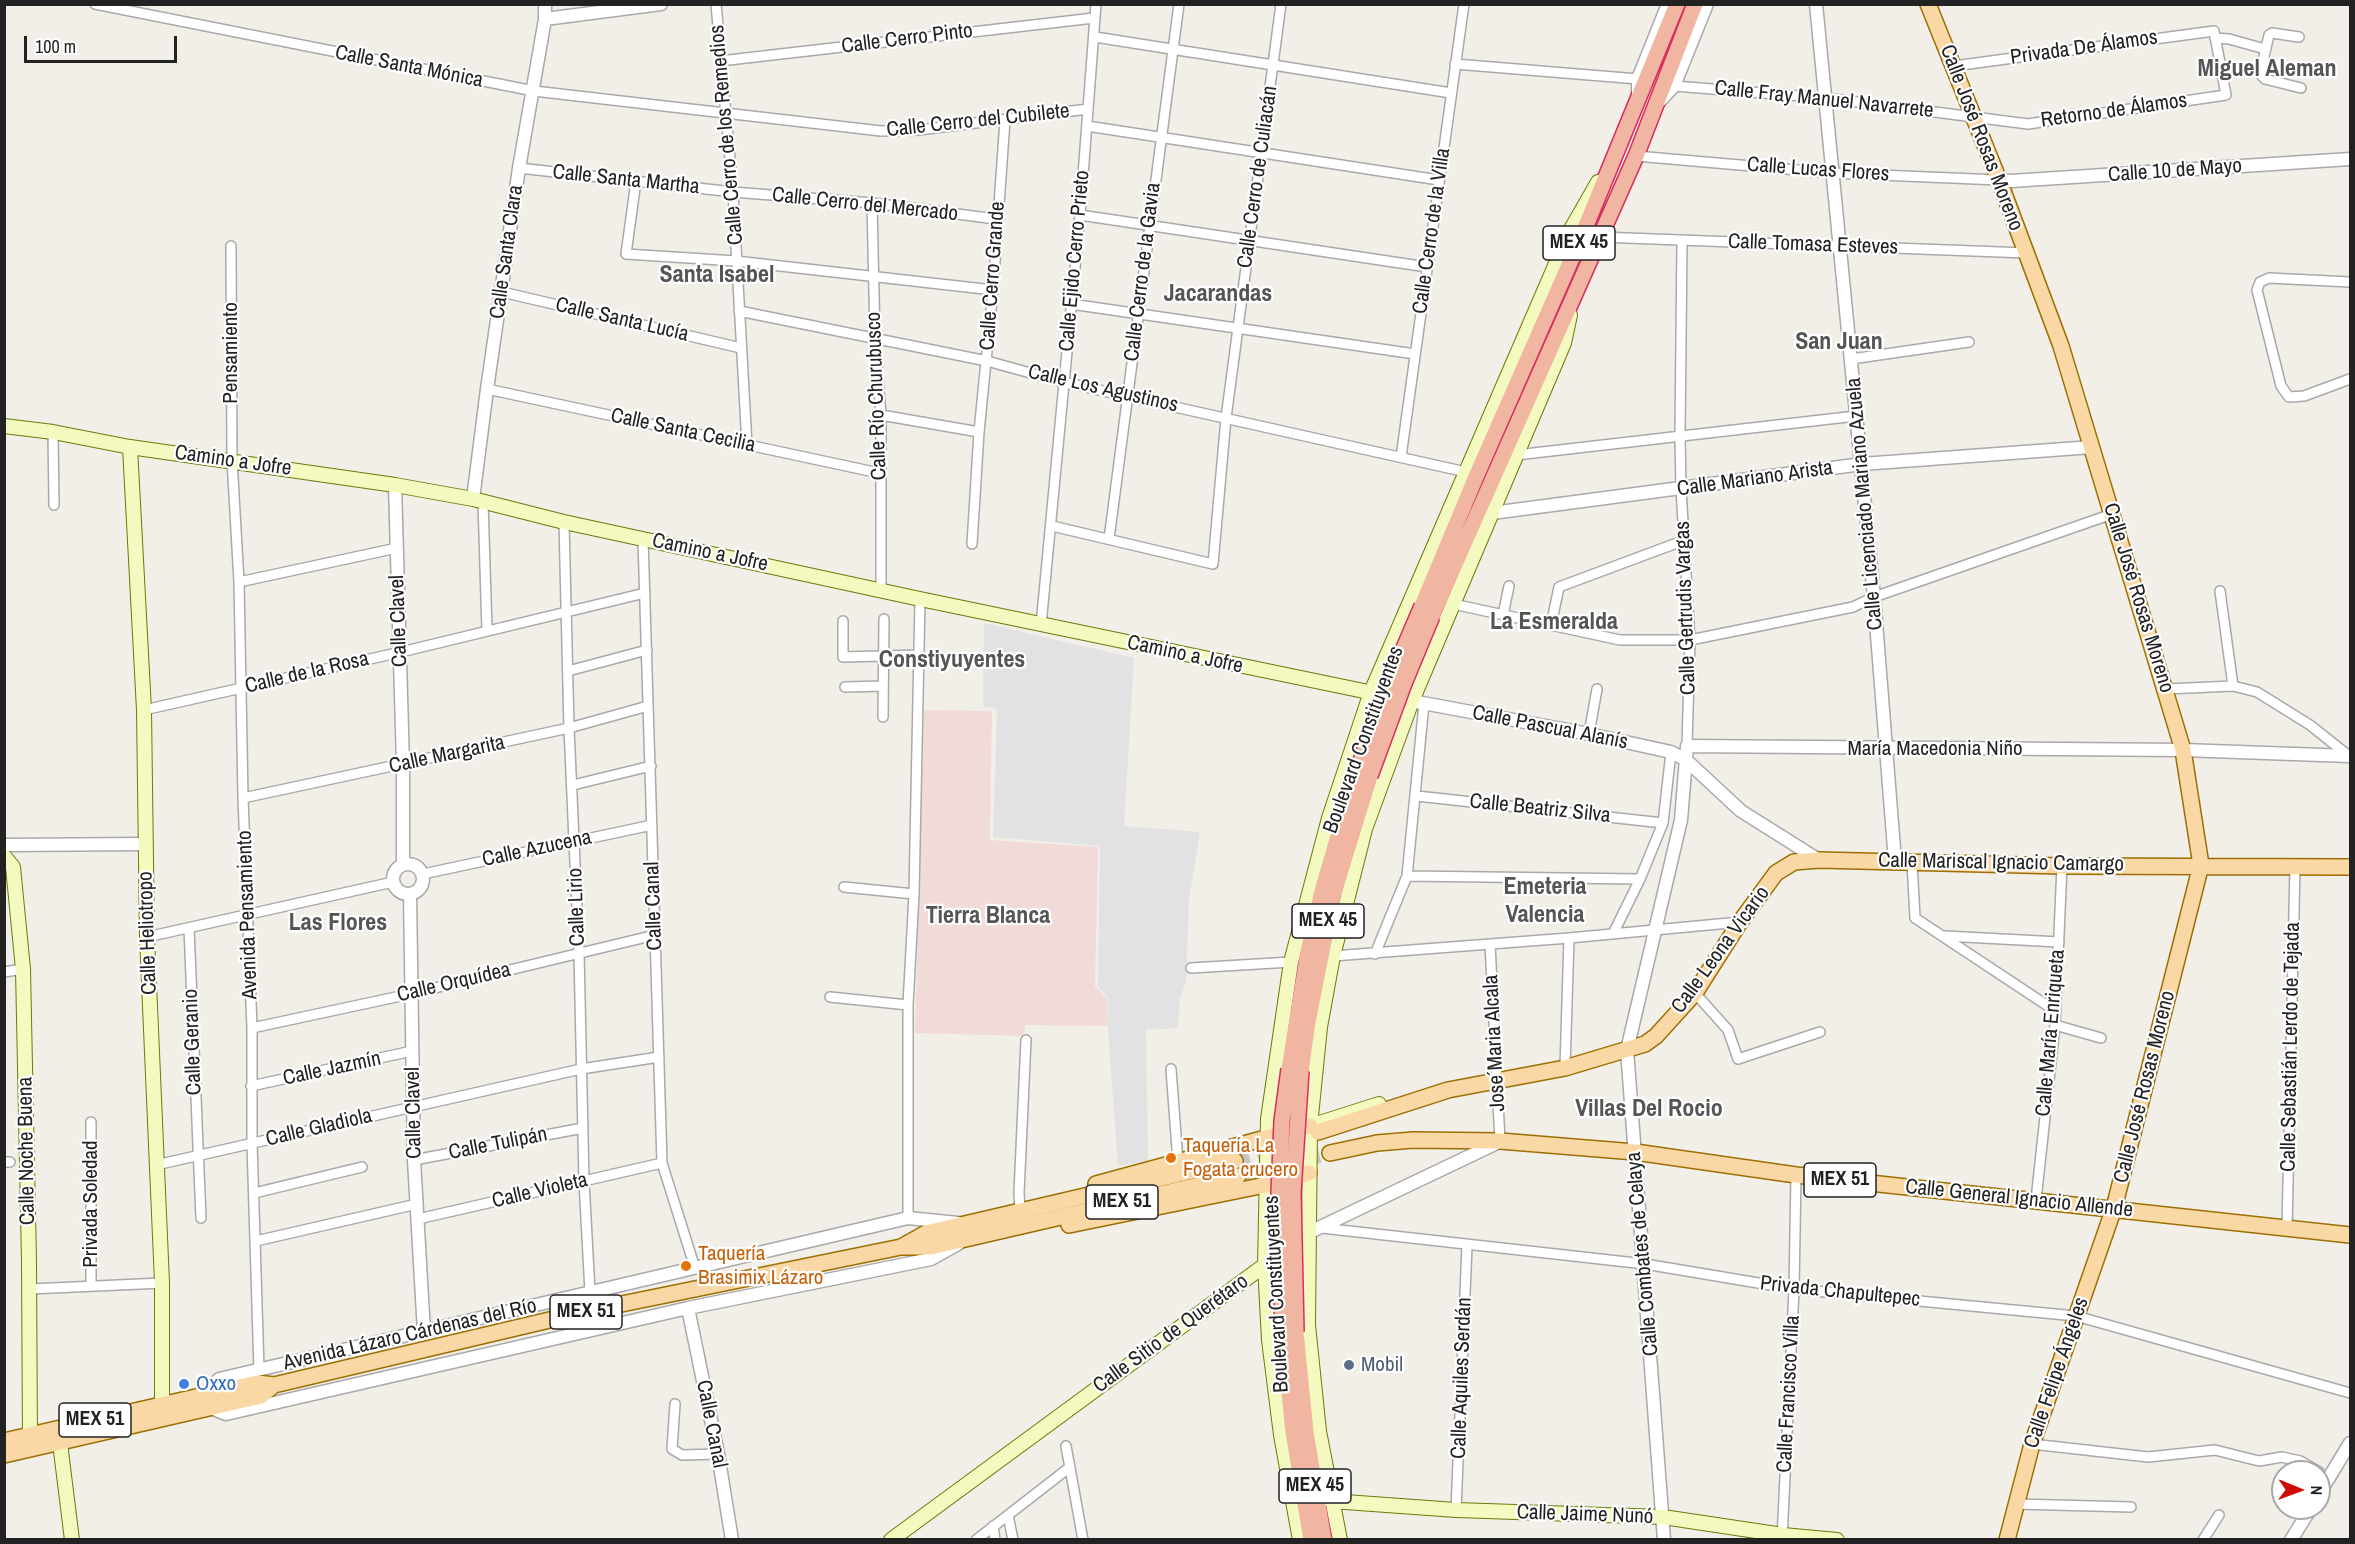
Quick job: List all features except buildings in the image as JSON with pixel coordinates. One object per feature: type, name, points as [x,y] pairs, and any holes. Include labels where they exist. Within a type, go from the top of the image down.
[{"type":"highway","name":"Boulevard Constituyentes","points":[[1324,1539],[1300,1432],[1283,1332],[1280,1192],[1282,1120],[1295,1018],[1308,952],[1341,822],[1373,725],[1583,233],[1677,4]]},
{"type":"highway","name":"Boulevard Constituyentes","points":[[1476,480],[1600,237],[1636,156],[1695,4]]},
{"type":"highway","name":"Boulevard Constituyentes","points":[[1300,1432],[1311,1539]]},
{"type":"main road","name":"Calle José Rosas Moreno","points":[[1928,4],[2000,180],[2061,346],[2183,750],[2201,865],[2114,1208]]},
{"type":"main road","points":[[1340,1539],[1319,1431],[1308,1325],[1315,1231],[1309,1173],[1320,1027],[1333,956],[1365,829],[1418,703],[1438,637],[1564,343],[1575,289]]},
{"type":"main road","name":"Camino a Jofre","points":[[4,426],[53,432],[130,447],[395,485],[478,501],[564,522],[920,599],[1418,703]]},
{"type":"main road","name":"Calle Heliotropo","points":[[130,447],[144,710],[147,937],[162,1283],[162,1412]]},
{"type":"main road","points":[[1300,1539],[1281,1435],[1269,1340],[1265,1265],[1267,1137],[1291,962],[1329,818],[1371,692],[1402,617],[1476,480]]},
{"type":"main road","name":"Calle Noche Buena","points":[[4,856],[13,867],[23,969],[30,1289],[30,1442]]},
{"type":"main road","name":"Calle Mariscal Ignacio Camargo","points":[[1819,860],[2062,866],[2350,867]]},
{"type":"main road","name":"Calle Leona Vicario","points":[[1046,1206],[1072,1190],[1267,1137],[1314,1129],[1448,1090],[1564,1068],[1645,1044],[1656,1036],[1695,993],[1740,922],[1776,873],[1794,862],[1819,860]]},
{"type":"main road","name":"Calle General Ignacio Allende","points":[[1330,1153],[1377,1143],[1413,1140],[1500,1141],[1635,1152],[1796,1175],[2350,1235]]},
{"type":"main road","name":"Avenida Lázaro Cárdenas del Río","points":[[901,1247],[926,1233],[1235,1161]]},
{"type":"main road","points":[[1006,1228],[1048,1229],[1265,1185],[1309,1173]]},
{"type":"main road","name":"Avenida Lázaro Cárdenas del Río","points":[[4,1455],[30,1442],[209,1401],[261,1396],[274,1385],[592,1310],[901,1247],[931,1247],[965,1240],[1006,1228],[1238,1176]]},
{"type":"main road","name":"Calle Felipe Ángeles","points":[[2007,1539],[2032,1444],[2114,1208]]},
{"type":"main road","name":"Calle Sitio de Querétaro","points":[[891,1539],[1265,1265],[1315,1231]]},
{"type":"main road","name":"Avenida Lázaro Cárdenas del Río","points":[[4,1441],[60,1443],[162,1412]]},
{"type":"main road","points":[[60,1443],[72,1539]]},
{"type":"main road","name":"Calle Jaime Nunó","points":[[1332,1501],[1456,1510],[1663,1517],[1783,1537],[1837,1539]]},
{"type":"street","name":"Calle Santa Mónica","points":[[95,4],[534,92],[726,113]]},
{"type":"street","name":"Calle Santa Clara","points":[[478,501],[487,389],[519,168],[545,19],[545,4]]},
{"type":"street","points":[[545,19],[661,4]]},
{"type":"street","name":"Calle Cerro de los Remedios","points":[[716,4],[733,192],[747,445]]},
{"type":"street","name":"Calle Ejido Cerro Prieto","points":[[1041,625],[1080,215],[1096,4]]},
{"type":"street","name":"Calle Cerro de la Gavia","points":[[1109,539],[1179,4]]},
{"type":"street","name":"Calle Cerro de Culiacán","points":[[1109,539],[1213,564],[1237,327],[1281,4]]},
{"type":"street","name":"Calle Cerro de la Villa","points":[[1401,457],[1464,4]]},
{"type":"street","points":[[1638,100],[1638,79],[1668,4]]},
{"type":"street","points":[[1657,104],[1674,86],[1707,4]]},
{"type":"street","name":"Calle Licenciado Mariano Azuela","points":[[1816,4],[1862,464],[1895,861]]},
{"type":"street","name":"Calle Cerro Pinto","points":[[720,61],[1094,18]]},
{"type":"street","points":[[2299,37],[2272,33],[2267,38],[2260,74],[2265,79],[2301,88]]},
{"type":"street","name":"Privada De Álamos","points":[[1954,66],[2214,35],[2265,49]]},
{"type":"street","name":"Retorno de Álamos","points":[[1973,116],[2028,124],[2226,95],[2214,35]]},
{"type":"street","points":[[1095,37],[1274,63],[1451,93]]},
{"type":"street","points":[[1455,64],[1638,79]]},
{"type":"street","name":"Calle Fray Manuel Navarrete","points":[[1674,86],[1826,98],[1973,116]]},
{"type":"street","name":"Calle Cerro del Cubilete","points":[[726,113],[881,131],[919,130],[1088,109]]},
{"type":"street","name":"Calle Cerro Grande","points":[[972,544],[1005,120]]},
{"type":"street","name":"Calle Cerro del Cubilete","points":[[1087,126],[1439,180]]},
{"type":"street","name":"Calle Lucas Flores","points":[[1636,156],[1832,173],[2000,180]]},
{"type":"street","name":"Calle 10 de Mayo","points":[[2000,180],[2350,159]]},
{"type":"street","name":"Calle Santa Martha","points":[[519,168],[733,192]]},
{"type":"street","points":[[636,181],[626,254],[736,261],[993,290]]},
{"type":"street","name":"Calle Cerro del Mercado","points":[[733,192],[872,203],[996,219]]},
{"type":"street","name":"Calle Río Churubusco","points":[[872,203],[874,339],[881,415],[879,473],[881,589]]},
{"type":"street","points":[[1080,215],[1427,267]]},
{"type":"street","name":"Calle Tomasa Esteves","points":[[1600,237],[2026,253]]},
{"type":"street","name":"Calle Gertrudis Vargas","points":[[1682,241],[1681,489],[1690,640],[1686,760]]},
{"type":"street","name":"Pensamiento","points":[[231,246],[232,460]]},
{"type":"street","points":[[2350,282],[2269,278],[2260,282],[2257,290],[2281,386],[2289,397],[2304,396],[2350,379]]},
{"type":"street","name":"Calle Santa Lucía","points":[[502,292],[741,348]]},
{"type":"street","points":[[1071,304],[1415,354]]},
{"type":"street","name":"Calle Los Agustinos","points":[[739,311],[987,362],[1063,382],[1401,457],[1476,480]]},
{"type":"street","points":[[1851,359],[1969,342]]},
{"type":"street","name":"Calle Santa Cecilia","points":[[487,389],[879,473]]},
{"type":"street","points":[[881,415],[979,432]]},
{"type":"street","points":[[1516,455],[1856,416]]},
{"type":"street","points":[[53,432],[54,505]]},
{"type":"street","name":"Calle Mariano Arista","points":[[1492,513],[1862,464],[2092,447]]},
{"type":"street","name":"Avenida Pensamiento","points":[[232,460],[239,582],[259,1370]]},
{"type":"street","name":"Calle Clavel","points":[[395,485],[404,765],[403,864]]},
{"type":"street","points":[[478,501],[487,631]]},
{"type":"street","points":[[1453,604],[1620,640],[1690,640],[1853,607],[1874,597],[2112,514]]},
{"type":"street","name":"Calle Lirio","points":[[564,522],[569,728],[579,953],[584,1181],[590,1292]]},
{"type":"street","points":[[1052,526],[1109,539]]},
{"type":"street","name":"Calle Canal","points":[[643,539],[662,1163],[695,1268]]},
{"type":"street","points":[[1551,626],[1559,587],[1685,540]]},
{"type":"street","points":[[239,582],[397,548]]},
{"type":"street","points":[[1503,615],[1509,586]]},
{"type":"street","points":[[2220,591],[2233,686]]},
{"type":"street","name":"Calle de la Rosa","points":[[144,710],[645,593]]},
{"type":"street","points":[[908,1218],[908,1005],[914,894],[920,599]]},
{"type":"street","points":[[1402,617],[1416,634],[1438,637]]},
{"type":"street","points":[[883,717],[884,619]]},
{"type":"street","points":[[843,621],[843,657],[919,655]]},
{"type":"street","points":[[568,671],[646,650]]},
{"type":"street","points":[[845,687],[883,686]]},
{"type":"street","points":[[2166,689],[2233,686],[2257,692],[2310,725],[2350,757]]},
{"type":"street","points":[[1589,734],[1597,689]]},
{"type":"street","points":[[1375,954],[1407,876],[1417,796],[1418,703]]},
{"type":"street","name":"Calle Pascual Alanís","points":[[1418,703],[1589,734],[1671,752],[1686,760]]},
{"type":"street","name":"Calle Margarita","points":[[243,798],[569,728],[648,706]]},
{"type":"street","name":"María Macedonia Niño","points":[[1687,746],[2183,750],[2350,757]]},
{"type":"street","points":[[1613,934],[1640,879],[1663,823],[1671,752]]},
{"type":"street","points":[[1686,760],[1741,811],[1819,860]]},
{"type":"street","name":"Calle Combates de Celaya","points":[[1664,1539],[1645,1264],[1626,1050],[1681,820],[1686,760]]},
{"type":"street","points":[[573,785],[651,766]]},
{"type":"street","name":"Calle Beatriz Silva","points":[[1417,796],[1663,823]]},
{"type":"street","name":"Calle Azucena","points":[[423,874],[652,825]]},
{"type":"street","points":[[4,845],[146,844]]},
{"type":"street","points":[[1912,862],[1915,918],[2054,1010]]},
{"type":"street","points":[[403,864],[418,867],[423,874],[423,883],[418,891],[410,894],[402,894],[393,882],[393,874],[403,864]]},
{"type":"street","name":"Calle María Enriqueta","points":[[2036,1200],[2055,1025],[2062,866]]},
{"type":"street","name":"Calle Sebastián Lerdo de Tejada","points":[[2287,1228],[2295,866]]},
{"type":"street","points":[[1407,876],[1640,879]]},
{"type":"street","points":[[147,937],[393,882]]},
{"type":"street","points":[[844,887],[914,894]]},
{"type":"street","name":"Calle Clavel","points":[[410,894],[414,1160],[424,1332]]},
{"type":"street","points":[[1333,956],[1740,922]]},
{"type":"street","name":"Calle Geranio","points":[[189,928],[201,1218]]},
{"type":"street","name":"Calle Orquídea","points":[[252,1028],[410,994],[655,935]]},
{"type":"street","points":[[1944,936],[2059,942]]},
{"type":"street","points":[[1564,1068],[1569,938]]},
{"type":"street","name":"Jose´ Maria Alcala","points":[[1490,944],[1500,1141]]},
{"type":"street","points":[[1191,968],[1291,962]]},
{"type":"street","points":[[4,972],[23,969]]},
{"type":"street","points":[[1695,993],[1728,1030],[1738,1059],[1820,1032]]},
{"type":"street","points":[[831,997],[908,1005]]},
{"type":"street","points":[[2055,1025],[2101,1038]]},
{"type":"street","points":[[1020,1212],[1026,1040]]},
{"type":"street","name":"Calle Jazmín","points":[[251,1086],[412,1051]]},
{"type":"street","name":"Calle Gladiola","points":[[156,1166],[581,1069],[659,1057]]},
{"type":"street","points":[[1172,1069],[1178,1162]]},
{"type":"street","name":"Privada Soledad","points":[[91,1122],[91,1286]]},
{"type":"street","name":"Calle Tulipán","points":[[414,1160],[583,1128]]},
{"type":"street","name":"Calle Sitio de Querétaro","points":[[1315,1231],[1500,1141]]},
{"type":"street","name":"Calle Violeta","points":[[418,1219],[662,1163]]},
{"type":"street","points":[[254,1193],[362,1167]]},
{"type":"street","name":"Calle Francisco Villa","points":[[1783,1537],[1794,1289],[1796,1175]]},
{"type":"street","points":[[256,1241],[417,1204]]},
{"type":"street","name":"Avenida Lázaro Cárdenas del Río","points":[[965,1240],[931,1259],[688,1308],[226,1414],[209,1401],[219,1379],[908,1218],[971,1224]]},
{"type":"street","name":"Privada Chapultepec","points":[[1315,1231],[1645,1264],[1794,1289],[2076,1316],[2350,1393]]},
{"type":"street","name":"Calle Aquiles Serdán","points":[[1456,1510],[1467,1246]]},
{"type":"street","points":[[30,1289],[162,1283]]},
{"type":"street","name":"Calle Canal","points":[[688,1308],[718,1454],[732,1539]]},
{"type":"street","points":[[675,1404],[672,1449],[682,1455],[718,1454]]},
{"type":"street","points":[[2331,1464],[2350,1443]]},
{"type":"street","points":[[2032,1444],[2148,1457],[2215,1450],[2259,1461],[2282,1457],[2296,1460]]},
{"type":"street","points":[[1066,1446],[1083,1539]]},
{"type":"street","points":[[976,1539],[1070,1467]]},
{"type":"street","points":[[2016,1504],[2095,1508],[2131,1507]]},
{"type":"street","points":[[1008,1515],[1013,1539]]},
{"type":"street","points":[[2204,1539],[2219,1515]]},
{"type":"street","points":[[2291,1539],[2303,1520]]},
{"type":"street","points":[[993,1526],[995,1539]]},
{"type":"shaded area","points":[[984,623],[1134,658],[1124,826],[1200,832],[1189,899],[1186,981],[1180,999],[1178,1028],[1146,1030],[1148,1161],[1118,1166],[1108,1030],[1108,998],[1098,986],[1100,846],[993,837],[997,709],[983,706]]},
{"type":"shaded area","points":[[924,710],[992,711],[990,840],[1098,847],[1095,986],[1107,999],[1108,1026],[1025,1025],[1024,1036],[915,1033]]},
{"type":"tunnel","points":[[1235,1161],[1280,1149]]},
{"type":"tunnel","points":[[1238,1176],[1330,1153]]},
{"type":"place","name":"Taquería La Fogata crucero","points":[[1171,1158]]},
{"type":"place","name":"Taquería Brasimix Lázaro","points":[[686,1266]]},
{"type":"place","name":"Mobil","points":[[1349,1365]]},
{"type":"place","name":"Oxxo","points":[[184,1384]]},
{"type":"district","name":"Miguel Aleman","points":[[2267,70]]},
{"type":"district","name":"Santa Isabel","points":[[717,276]]},
{"type":"district","name":"Jacarandas","points":[[1218,295]]},
{"type":"district","name":"San Juan","points":[[1839,343]]},
{"type":"district","name":"La Esmeralda","points":[[1554,623]]},
{"type":"district","name":"Constiyuyentes","points":[[952,661]]},
{"type":"district","name":"Emeteria Valencia","points":[[1545,902]]},
{"type":"district","name":"Tierra Blanca","points":[[988,917]]},
{"type":"district","name":"Las Flores","points":[[338,924]]},
{"type":"district","name":"Villas Del Rocio","points":[[1649,1110]]}]
